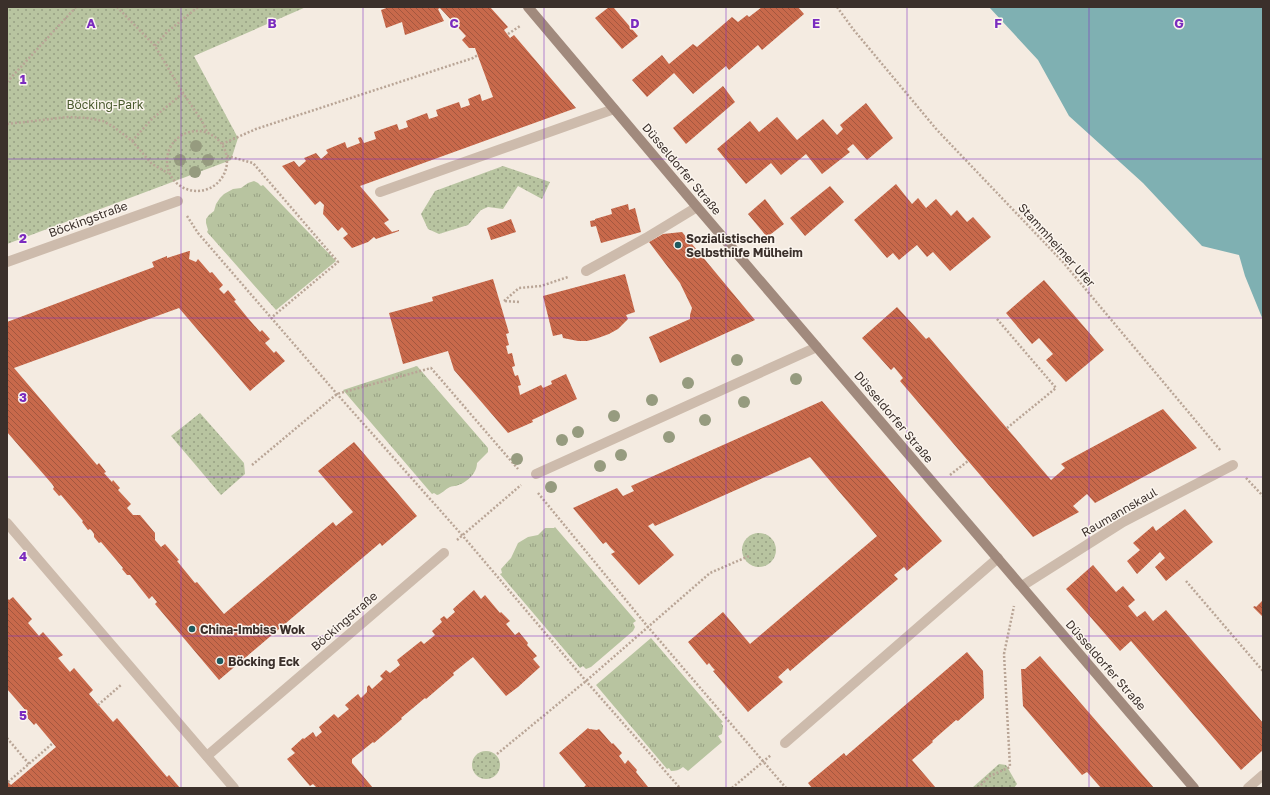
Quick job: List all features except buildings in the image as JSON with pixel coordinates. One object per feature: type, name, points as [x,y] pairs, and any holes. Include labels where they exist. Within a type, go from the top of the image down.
[{"type":"street","name":"Düsseldorfer Straße","points":[[528,7],[1194,788]]},
{"type":"street","points":[[380,192],[614,109]]},
{"type":"street","name":"Böckingstraße","points":[[7,262],[178,201]]},
{"type":"street","points":[[586,271],[646,238],[697,207]]},
{"type":"street","points":[[536,474],[817,347]]},
{"type":"street","name":"Raumannskaul","points":[[1022,586],[1123,522],[1232,465]]},
{"type":"street","points":[[7,523],[234,788]]},
{"type":"street","name":"Böckingstraße","points":[[207,756],[444,553]]},
{"type":"street","points":[[785,743],[998,558]]},
{"type":"street","points":[[1248,788],[1263,775]]},
{"type":"path","points":[[7,82],[76,7]]},
{"type":"path","points":[[117,7],[155,46],[208,133]]},
{"type":"path","points":[[155,46],[167,32],[198,7]]},
{"type":"path","name":"Stammheimer Ufer","points":[[837,7],[853,29],[937,130],[1062,261],[1232,465],[1263,496]]},
{"type":"path","points":[[508,34],[517,28]]},
{"type":"path","points":[[222,144],[256,129],[473,58],[478,55]]},
{"type":"path","points":[[132,141],[152,119],[183,93]]},
{"type":"path","points":[[7,124],[68,118],[87,118],[103,121],[114,127],[132,141],[152,164],[169,174],[176,183],[186,190],[195,192],[204,191],[212,187],[220,182],[225,174],[227,156],[222,144],[216,137],[208,133],[199,131],[182,135],[175,140],[167,156],[169,174]]},
{"type":"path","points":[[227,156],[253,164],[338,262],[271,318]]},
{"type":"path","points":[[178,201],[198,233],[337,394],[462,535],[586,681],[680,788]]},
{"type":"path","points":[[519,302],[504,301],[519,288],[541,286],[586,271]]},
{"type":"path","points":[[997,318],[1056,388],[1007,428]]},
{"type":"path","points":[[252,465],[337,394],[431,368],[527,480],[648,627],[786,788]]},
{"type":"path","points":[[936,487],[968,461]]},
{"type":"path","points":[[444,553],[462,535],[536,474]]},
{"type":"path","points":[[497,754],[586,681],[710,573],[748,556]]},
{"type":"path","points":[[1186,581],[1263,671]]},
{"type":"path","points":[[978,788],[990,776],[1010,766],[1004,654],[1014,608],[1022,586]]},
{"type":"path","points":[[98,705],[136,673]]},
{"type":"path","points":[[7,738],[29,764]]},
{"type":"path","points":[[8,782],[53,743]]},
{"type":"path","points":[[732,788],[785,743]]},
{"type":"green space","name":"Böcking-Park","points":[[7,7],[306,7],[194,56],[238,138],[231,160],[7,244]]},
{"type":"green space","points":[[503,166],[550,182],[542,199],[518,186],[503,209],[488,207],[481,210],[468,225],[439,234],[428,229],[421,214],[435,191]]},
{"type":"green space","points":[[254,181],[261,186],[263,185],[336,261],[276,310],[207,232],[206,219],[214,211],[220,198],[233,189],[241,188]]},
{"type":"green space","points":[[417,366],[488,448],[488,452],[477,463],[477,467],[470,478],[464,483],[452,486],[437,495],[434,493],[432,494],[343,390]]},
{"type":"green space","points":[[200,413],[244,463],[245,474],[221,495],[171,436]]},
{"type":"green space","points":[[555,527],[636,621],[633,623],[635,627],[633,631],[591,667],[586,669],[583,666],[580,668],[500,574],[502,573],[501,569],[511,558],[518,543],[528,537],[538,535],[545,528]]},
{"type":"green space","points":[[756,533],[762,533],[766,534],[773,540],[776,550],[775,557],[769,564],[762,567],[756,567],[752,566],[745,560],[742,553],[742,547],[743,543],[749,536]]},
{"type":"green space","points":[[651,638],[723,722],[721,723],[723,726],[722,734],[718,736],[722,742],[688,771],[683,767],[674,771],[671,771],[669,768],[667,769],[596,685]]},
{"type":"green space","points":[[486,751],[496,755],[500,765],[496,775],[486,779],[476,775],[472,765],[476,755]]},
{"type":"green space","points":[[999,764],[1006,765],[1017,784],[1014,788],[972,788]]},
{"type":"water","points":[[989,7],[1263,7],[1263,320],[1245,276],[1239,255],[1202,246],[1143,183],[1069,116],[1038,60]]},
{"type":"place","name":"Sozialistischen Selbsthilfe Mülheim","points":[[678,245]]},
{"type":"place","name":"China-Imbiss Wok","points":[[192,629]]},
{"type":"place","name":"Böcking Eck","points":[[220,661]]}]
